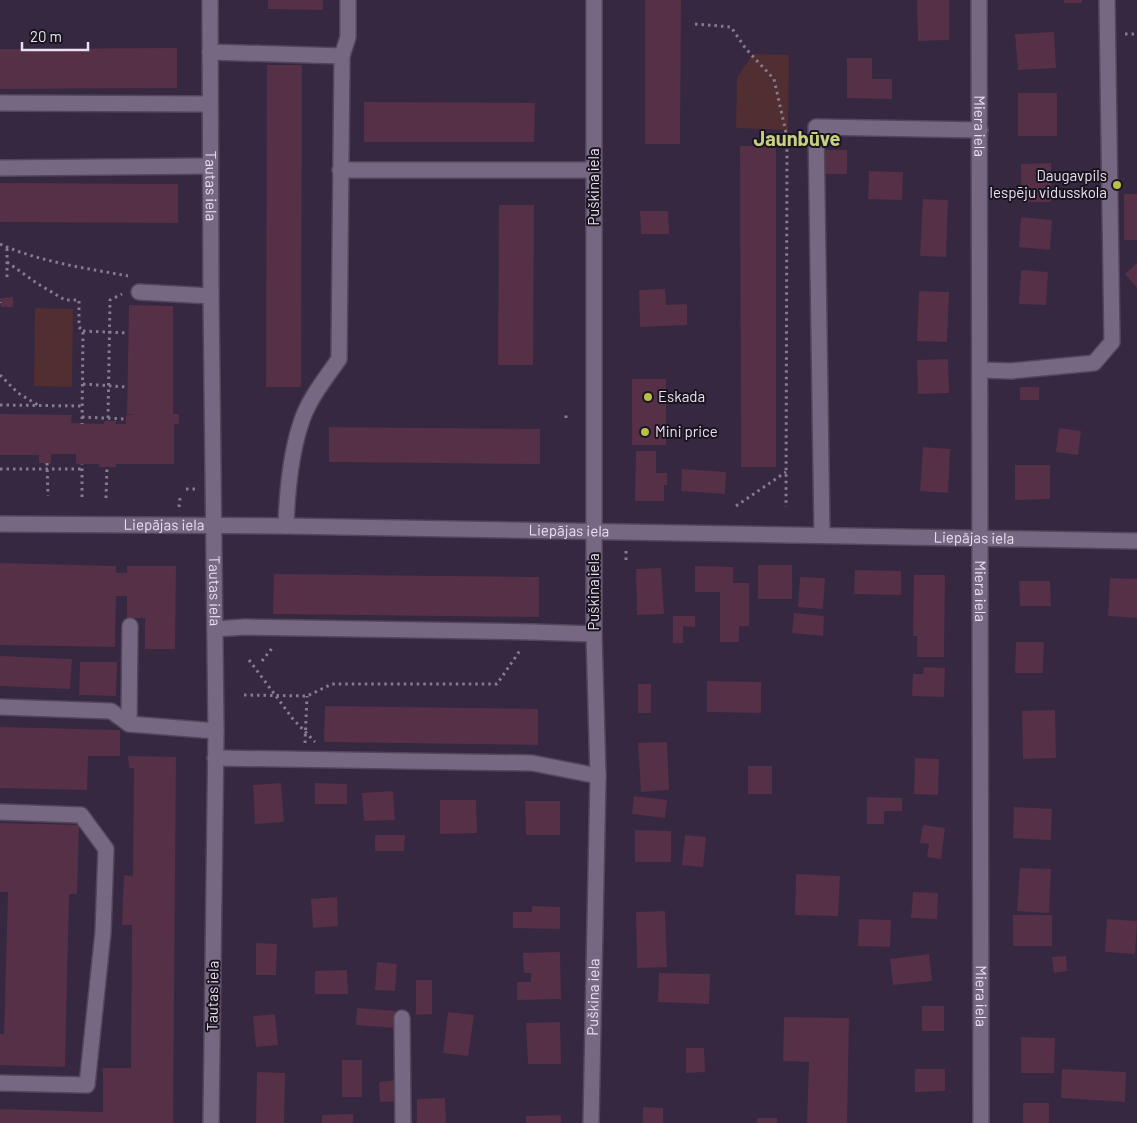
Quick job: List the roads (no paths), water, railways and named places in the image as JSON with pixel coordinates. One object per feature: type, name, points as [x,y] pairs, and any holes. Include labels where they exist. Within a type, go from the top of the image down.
[{"type":"street","name":"Tautas iela","points":[[210,0],[212,526],[216,731],[211,1123]]},
{"type":"street","points":[[286,526],[286,496],[300,425],[316,393],[339,359],[342,56],[348,37],[348,0]]},
{"type":"street","name":"Puškina iela","points":[[591,1123],[598,776],[594,634],[594,0]]},
{"type":"street","name":"Miera iela","points":[[979,0],[981,1123]]},
{"type":"street","points":[[980,370],[1011,371],[1094,364],[1112,342],[1106,0]]},
{"type":"street","points":[[210,52],[342,56]]},
{"type":"street","points":[[0,103],[210,104]]},
{"type":"street","points":[[822,535],[816,127],[980,130]]},
{"type":"street","points":[[0,168],[210,166]]},
{"type":"street","points":[[340,170],[594,170]]},
{"type":"street","points":[[133,292],[211,296]]},
{"type":"street","name":"Liepājas iela","points":[[0,524],[286,526],[1137,541]]},
{"type":"street","points":[[129,724],[130,626]]},
{"type":"street","points":[[215,628],[594,634]]},
{"type":"street","points":[[0,707],[111,711],[129,724],[216,731]]},
{"type":"street","points":[[216,758],[532,762],[598,776]]},
{"type":"street","points":[[0,812],[81,815],[106,849],[102,932],[87,1085],[0,1082]]},
{"type":"street","points":[[402,1018],[403,1123]]},
{"type":"place","name":"Daugavpils Iespēju vidusskola","points":[[1117,185]]},
{"type":"place","name":"Eskada","points":[[648,397]]},
{"type":"place","name":"Mini price","points":[[645,432]]},
{"type":"district","name":"Jaunbūve","points":[[797,139]]}]
